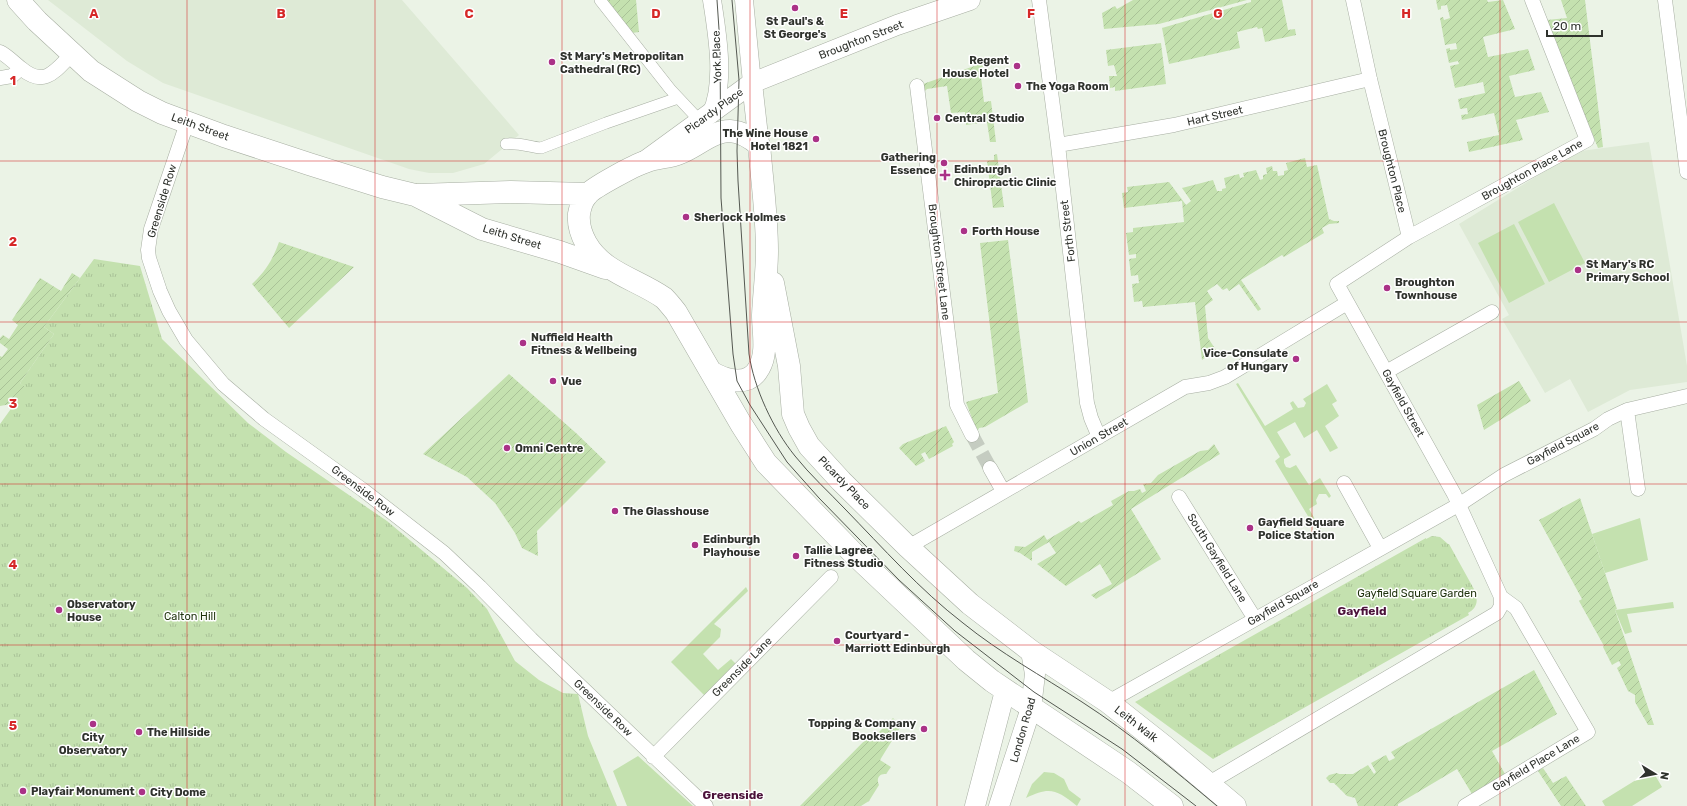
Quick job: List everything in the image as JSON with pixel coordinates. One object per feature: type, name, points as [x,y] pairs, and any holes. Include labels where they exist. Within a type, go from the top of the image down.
[{"type":"main road","name":"Leith Street","points":[[18,0],[37,21],[91,71],[138,102],[187,123],[309,164],[382,187],[415,195],[482,229],[560,252],[613,271]]},
{"type":"main road","name":"Broughton Street","points":[[752,83],[957,2]]},
{"type":"main road","name":"Picardy Place","points":[[587,194],[645,162],[752,83]]},
{"type":"main road","name":"Picardy Place","points":[[752,83],[759,145],[767,251],[789,366],[793,414],[799,428],[809,446],[840,481],[908,547],[970,604],[1030,651]]},
{"type":"main road","name":"Picardy Place","points":[[645,162],[680,153],[709,138],[728,131],[747,135],[759,145]]},
{"type":"main road","name":"Leith Street","points":[[415,195],[506,192],[587,194]]},
{"type":"main road","points":[[587,194],[579,213],[579,222],[582,236],[594,256],[613,271],[665,299],[676,312],[740,424],[766,462],[856,556],[966,660],[1005,691],[1128,772],[1172,806]]},
{"type":"main road","name":"Picardy Place","points":[[711,372],[722,379],[737,381],[746,380],[758,370],[763,360],[763,314],[767,251]]},
{"type":"main road","name":"Leith Walk","points":[[1030,651],[1108,702],[1209,783],[1235,806]]},
{"type":"main road","name":"London Road","points":[[999,806],[1031,708],[1035,674],[1030,651]]},
{"type":"main road","points":[[974,806],[1005,691]]},
{"type":"street","points":[[600,0],[678,98],[706,117]]},
{"type":"street","name":"York Place","points":[[706,117],[715,106],[718,91],[718,44],[712,0]]},
{"type":"street","points":[[744,0],[752,83]]},
{"type":"street","name":"Forth Street","points":[[1039,0],[1058,145],[1087,403],[1091,418],[1099,437]]},
{"type":"street","name":"Broughton Place","points":[[1353,0],[1370,79],[1409,237]]},
{"type":"street","name":"Broughton Place Lane","points":[[1409,237],[1588,140],[1532,0]]},
{"type":"street","points":[[1665,0],[1687,172]]},
{"type":"street","points":[[0,52],[7,55],[28,74],[37,77],[46,77],[54,72],[72,54]]},
{"type":"street","points":[[0,78],[12,76],[21,68]]},
{"type":"street","name":"Hart Street","points":[[1058,145],[1174,125],[1370,79]]},
{"type":"street","name":"Broughton Street Lane","points":[[916,86],[957,405],[972,435]]},
{"type":"street","points":[[506,144],[517,142],[530,147],[541,148],[678,98]]},
{"type":"street","name":"Greenside Row","points":[[187,123],[151,229],[148,250],[160,291],[169,311],[186,340],[224,384],[264,419],[363,490],[444,553],[653,757],[706,806]]},
{"type":"street","points":[[1347,303],[1337,284],[1409,237]]},
{"type":"street","name":"Union Street","points":[[908,547],[1185,387],[1209,383],[1225,377],[1347,303]]},
{"type":"street","name":"Gayfield Street","points":[[1347,303],[1460,504]]},
{"type":"street","points":[[1386,372],[1492,312]]},
{"type":"street","name":"Gayfield Square","points":[[1108,702],[1460,504],[1504,475],[1627,410],[1687,396]]},
{"type":"street","points":[[1627,410],[1638,489]]},
{"type":"street","points":[[990,468],[1003,491]]},
{"type":"street","points":[[1344,483],[1380,548]]},
{"type":"street","name":"South Gayfield Lane","points":[[1179,497],[1255,619]]},
{"type":"street","points":[[1209,783],[1497,613],[1500,606],[1501,597],[1460,504]]},
{"type":"street","name":"Greenside Lane","points":[[653,757],[831,577]]},
{"type":"street","name":"Gayfield Place Lane","points":[[1465,806],[1588,732],[1516,608],[1501,597]]},
{"type":"shaded area","points":[[48,0],[402,0],[519,135],[484,164],[453,173],[429,173],[409,169],[163,83],[127,61]]},
{"type":"shaded area","name":"St Mary's RC Primary School","points":[[1649,142],[1687,366],[1687,382],[1630,390],[1588,412],[1570,379],[1545,393],[1502,319],[1509,315],[1459,224],[1573,154],[1573,152]]},
{"type":"green space","points":[[605,0],[636,0],[639,32],[632,33]]},
{"type":"green space","points":[[1133,0],[1247,0],[1159,24],[1104,29],[1102,13],[1115,6],[1117,9]]},
{"type":"green space","points":[[1251,0],[1282,0],[1288,30],[1295,29],[1296,35],[1265,42],[1262,28],[1258,29],[1257,27],[1237,32],[1240,48],[1169,64],[1162,28],[1251,2]]},
{"type":"green space","points":[[1436,0],[1487,0],[1488,2],[1503,0],[1515,29],[1483,37],[1488,57],[1528,49],[1535,70],[1509,76],[1515,97],[1541,92],[1549,112],[1516,120],[1523,140],[1469,152],[1467,142],[1499,135],[1494,113],[1462,120],[1461,115],[1468,114],[1467,108],[1460,109],[1458,99],[1485,93],[1483,82],[1455,88],[1450,66],[1459,64],[1458,61],[1449,63],[1446,49],[1457,49],[1456,43],[1445,45],[1440,18],[1443,17],[1444,20],[1450,18],[1447,5],[1441,6],[1441,9],[1438,10]]},
{"type":"green space","points":[[1561,0],[1585,0],[1603,147],[1598,148],[1547,20],[1567,18]]},
{"type":"green space","points":[[1161,43],[1166,84],[1115,91],[1115,87],[1110,88],[1109,76],[1117,76],[1114,65],[1108,66],[1106,50]]},
{"type":"green space","points":[[983,57],[988,58],[989,61],[980,69],[984,102],[991,101],[996,142],[990,142],[987,122],[966,125],[965,112],[951,113],[947,86],[927,89],[925,91],[923,84],[980,64]]},
{"type":"green space","points":[[997,154],[1004,207],[993,208],[987,161],[994,160],[994,155]]},
{"type":"green space","points":[[1305,158],[1307,167],[1317,165],[1329,219],[1339,221],[1339,223],[1329,224],[1322,228],[1324,233],[1284,257],[1282,255],[1241,280],[1261,309],[1258,311],[1239,284],[1229,291],[1227,288],[1223,290],[1217,284],[1207,291],[1213,300],[1205,306],[1208,338],[1216,350],[1202,360],[1195,302],[1143,307],[1142,301],[1134,302],[1132,284],[1139,283],[1138,275],[1131,276],[1129,259],[1136,258],[1136,254],[1129,255],[1126,233],[1133,232],[1133,228],[1184,222],[1182,201],[1124,208],[1122,193],[1128,192],[1127,187],[1169,182],[1186,205],[1191,201],[1182,188],[1213,180],[1217,191],[1222,191],[1222,189],[1226,188],[1224,178],[1239,174],[1240,178],[1244,177],[1243,173],[1256,170],[1260,180],[1263,179],[1263,175],[1267,174],[1266,168],[1272,166],[1273,171],[1277,171],[1278,176],[1284,175],[1284,171],[1288,170],[1286,163]]},
{"type":"green space","points":[[1554,203],[1585,263],[1549,282],[1518,222]]},
{"type":"green space","points":[[1514,224],[1545,284],[1509,303],[1478,243]]},
{"type":"green space","points":[[1008,240],[1028,402],[985,427],[979,428],[977,432],[966,402],[998,393],[980,243]]},
{"type":"green space","points":[[279,242],[354,267],[289,328],[252,284],[268,264]]},
{"type":"green space","name":"Calton Hill","points":[[94,259],[140,266],[162,339],[248,423],[286,452],[387,521],[467,588],[487,609],[515,661],[539,680],[563,693],[578,694],[588,736],[617,806],[0,806],[0,424],[26,388],[20,383],[54,334],[44,327]]},
{"type":"green space","points":[[72,273],[80,278],[44,327],[54,334],[20,383],[27,388],[16,403],[0,406],[0,356],[2,357],[8,349],[0,343],[0,338],[3,335],[9,339],[18,325],[12,320],[40,278],[61,291]]},
{"type":"green space","points":[[509,374],[576,433],[606,462],[537,531],[538,556],[522,548],[515,533],[495,503],[467,477],[423,454]]},
{"type":"green space","points":[[1519,381],[1531,401],[1484,430],[1477,405]]},
{"type":"green space","points":[[1238,383],[1265,426],[1293,409],[1290,403],[1293,401],[1298,408],[1304,407],[1306,403],[1303,399],[1327,384],[1337,401],[1332,404],[1339,416],[1325,426],[1338,448],[1330,452],[1317,430],[1304,438],[1295,422],[1277,432],[1291,455],[1284,459],[1286,467],[1290,468],[1296,465],[1309,485],[1320,478],[1331,496],[1329,498],[1326,494],[1319,494],[1316,500],[1317,504],[1309,509],[1325,536],[1321,538],[1275,461],[1280,457],[1236,384]]},
{"type":"green space","points":[[946,426],[954,442],[952,444],[953,446],[929,459],[925,452],[921,454],[925,461],[916,466],[899,448],[903,444]]},
{"type":"green space","points":[[1214,444],[1220,454],[1131,509],[1161,559],[1096,599],[1091,595],[1112,584],[1100,564],[1066,586],[1037,564],[1056,553],[1049,542],[1032,552],[1032,561],[1014,551],[1015,546],[1025,547],[1044,535],[1047,540],[1079,521],[1081,523],[1113,505],[1111,501],[1129,491],[1140,489],[1142,493],[1146,491],[1143,484],[1151,483],[1158,475],[1200,451],[1208,450]]},
{"type":"green space","points":[[1580,498],[1617,609],[1615,610],[1654,725],[1648,725],[1635,702],[1635,695],[1628,691],[1617,668],[1621,665],[1619,661],[1612,665],[1603,647],[1604,646],[1579,601],[1582,599],[1539,520]]},
{"type":"green space","points":[[1640,518],[1648,560],[1605,573],[1592,534]]},
{"type":"green space","name":"Gayfield Square Garden","points":[[1432,536],[1440,537],[1449,544],[1475,591],[1477,601],[1473,609],[1468,613],[1469,615],[1213,759],[1135,702],[1426,538]]},
{"type":"green space","points":[[746,587],[748,591],[714,624],[721,629],[720,637],[703,654],[718,670],[731,659],[737,665],[706,697],[671,662]]},
{"type":"green space","points":[[1673,602],[1674,608],[1627,614],[1632,632],[1625,634],[1615,610]]},
{"type":"green space","points":[[1534,670],[1557,714],[1492,751],[1505,774],[1472,794],[1457,769],[1398,804],[1398,806],[1358,806],[1355,798],[1347,796],[1334,783],[1330,783],[1326,778],[1329,775],[1337,773],[1353,774],[1368,765],[1374,774],[1376,772],[1371,763],[1386,755],[1389,761],[1395,758],[1391,752]]},
{"type":"green space","points":[[893,718],[901,726],[880,760],[891,767],[886,774],[880,775],[878,781],[879,785],[869,801],[861,806],[800,806],[874,731],[877,734]]},
{"type":"green space","points":[[638,756],[693,806],[627,806],[613,771]]},
{"type":"green space","points":[[1543,768],[1553,783],[1566,776],[1586,806],[1561,806],[1538,771]]},
{"type":"green space","points":[[1652,770],[1662,787],[1632,806],[1605,806],[1602,801]]},
{"type":"green space","points":[[1044,772],[1054,773],[1064,779],[1069,790],[1081,799],[1077,806],[1058,793],[1047,791],[1034,794],[1026,798],[1032,784]]},
{"type":"tunnel","points":[[972,435],[990,468]]},
{"type":"tram line","points":[[717,0],[720,44],[721,198],[733,354],[737,381],[750,405],[787,462],[819,498],[899,580],[955,631],[1034,692],[1122,749],[1196,806]]},
{"type":"tram line","points":[[732,0],[739,80],[737,151],[738,181],[749,354],[760,394],[779,433],[795,456],[813,477],[902,568],[947,610],[977,634],[1117,726],[1168,765],[1217,806]]},
{"type":"place","name":"St Paul's & St George's","points":[[795,8]]},
{"type":"place","name":"St Mary's Metropolitan Cathedral (RC)","points":[[552,62]]},
{"type":"place","name":"Regent House Hotel","points":[[1017,66]]},
{"type":"place","name":"The Yoga Room","points":[[1018,86]]},
{"type":"place","name":"Central Studio","points":[[937,118]]},
{"type":"place","name":"The Wine House Hotel 1821","points":[[816,139]]},
{"type":"place","name":"Gathering Essence","points":[[944,163]]},
{"type":"place","name":"Edinburgh Chiropractic Clinic","points":[[945,175]]},
{"type":"place","name":"Sherlock Holmes","points":[[686,217]]},
{"type":"place","name":"Forth House","points":[[964,231]]},
{"type":"place","name":"St Mary's RC Primary School","points":[[1578,270]]},
{"type":"place","name":"Broughton Townhouse","points":[[1387,288]]},
{"type":"place","name":"Nuffield Health Fitness & Wellbeing","points":[[523,343]]},
{"type":"place","name":"Vice-Consulate of Hungary","points":[[1296,359]]},
{"type":"place","name":"Vue","points":[[553,381]]},
{"type":"place","name":"Omni Centre","points":[[507,448]]},
{"type":"place","name":"The Glasshouse","points":[[615,511]]},
{"type":"place","name":"Gayfield Square Police Station","points":[[1250,528]]},
{"type":"place","name":"Edinburgh Playhouse","points":[[695,545]]},
{"type":"place","name":"Tallie Lagree Fitness Studio","points":[[796,556]]},
{"type":"place","name":"Observatory House","points":[[59,610]]},
{"type":"place","name":"Courtyard - Marriott Edinburgh","points":[[837,641]]},
{"type":"place","name":"City Observatory","points":[[93,724]]},
{"type":"place","name":"Topping & Company Booksellers","points":[[924,729]]},
{"type":"place","name":"The Hillside","points":[[139,732]]},
{"type":"place","name":"Playfair Monument","points":[[23,791]]},
{"type":"place","name":"City Dome","points":[[142,792]]},
{"type":"district","name":"Gayfield","points":[[1362,611]]},
{"type":"district","name":"Greenside","points":[[733,795]]}]
